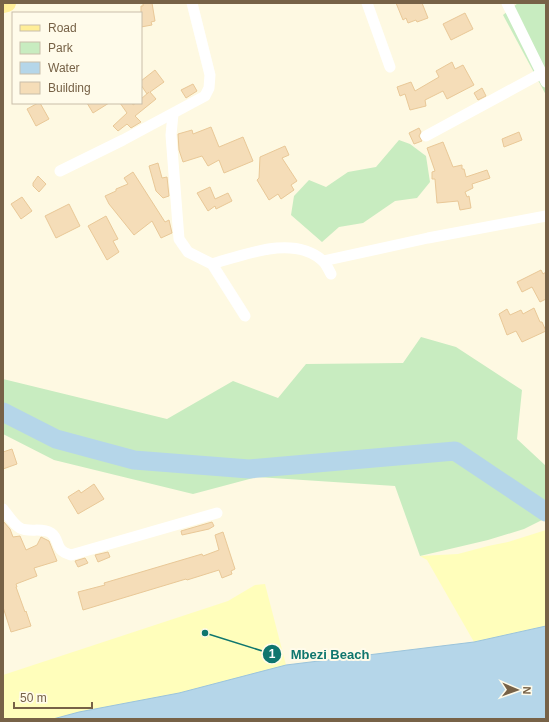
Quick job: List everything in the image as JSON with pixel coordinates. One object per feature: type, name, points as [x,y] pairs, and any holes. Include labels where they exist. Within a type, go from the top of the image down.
[{"type":"main road","points":[[3,4],[7,3]]},
{"type":"street","points":[[60,171],[173,114],[205,96],[209,88],[210,75],[192,3]]},
{"type":"street","points":[[367,3],[390,67]]},
{"type":"street","points":[[426,136],[544,77],[507,3]]},
{"type":"street","points":[[173,114],[171,135],[179,239],[188,252],[212,264],[245,316]]},
{"type":"street","points":[[323,261],[428,238],[546,216]]},
{"type":"street","points":[[212,264],[273,248],[290,248],[308,252],[323,261],[332,274]]},
{"type":"street","points":[[3,509],[19,527],[26,530],[44,530],[51,533],[56,538],[58,547],[64,553],[71,555],[216,513]]},
{"type":"green space","points":[[518,3],[546,3],[546,95],[503,15]]},
{"type":"green space","points":[[399,140],[410,144],[426,156],[430,182],[417,198],[395,201],[363,223],[339,227],[322,242],[291,215],[294,196],[309,180],[326,187],[348,172],[376,167]]},
{"type":"green space","points":[[421,337],[456,347],[522,390],[517,439],[546,466],[546,518],[524,529],[488,540],[420,556],[395,486],[257,477],[193,494],[54,460],[3,434],[3,379],[167,419],[233,381],[278,398],[306,364],[403,363]]},
{"type":"sand","points":[[546,530],[546,626],[474,642],[427,560],[420,556],[458,554],[508,542]]},
{"type":"sand","points":[[265,584],[286,665],[179,693],[79,712],[53,719],[3,719],[3,675],[228,601],[255,585]]},
{"type":"water","points":[[546,626],[546,719],[53,719],[79,712],[179,693],[286,665],[474,642]]},
{"type":"building","points":[[143,3],[152,3],[155,21],[151,22],[152,25],[142,27],[141,6],[143,6]]},
{"type":"building","points":[[396,3],[422,3],[428,18],[417,22],[416,20],[408,23],[406,18],[403,20]]},
{"type":"building","points":[[465,13],[473,29],[451,40],[443,24]]},
{"type":"building","points":[[452,62],[455,69],[463,65],[474,85],[447,99],[443,91],[425,100],[426,106],[410,110],[405,94],[400,96],[397,87],[411,82],[415,91],[439,77],[436,71]]},
{"type":"building","points":[[155,70],[164,82],[150,92],[156,99],[135,116],[141,122],[131,128],[127,124],[118,131],[113,126],[127,113],[121,104],[142,104],[142,98],[147,94],[142,86],[142,80]]},
{"type":"building","points":[[193,84],[197,91],[186,98],[181,90]]},
{"type":"building","points":[[482,88],[486,96],[478,100],[474,93]]},
{"type":"building","points":[[36,104],[41,104],[49,119],[36,126],[27,109]]},
{"type":"building","points":[[88,104],[107,104],[93,113]]},
{"type":"building","points":[[211,127],[219,147],[243,137],[253,161],[224,173],[219,160],[208,166],[202,156],[183,162],[179,150],[178,134],[192,130],[193,134]]},
{"type":"building","points":[[419,128],[421,132],[419,136],[422,141],[414,144],[409,133]]},
{"type":"building","points":[[519,132],[522,140],[504,147],[502,139]]},
{"type":"building","points":[[443,142],[453,167],[462,165],[462,169],[464,169],[466,177],[487,170],[490,178],[472,184],[473,188],[465,192],[467,197],[469,196],[471,208],[460,210],[458,201],[437,203],[435,179],[432,179],[432,172],[435,171],[427,148]]},
{"type":"building","points":[[285,146],[289,155],[282,158],[297,181],[291,185],[294,190],[281,199],[278,194],[269,200],[257,180],[259,178],[260,157]]},
{"type":"building","points":[[158,163],[162,178],[167,177],[169,196],[163,198],[156,191],[149,166]]},
{"type":"building","points":[[133,172],[165,222],[169,220],[172,233],[161,238],[152,221],[134,235],[109,204],[105,196],[128,184],[124,178]]},
{"type":"building","points":[[38,176],[46,184],[39,192],[33,186],[33,183]]},
{"type":"building","points":[[210,187],[215,199],[228,193],[232,201],[216,209],[215,206],[208,211],[197,193]]},
{"type":"building","points":[[22,197],[32,211],[21,219],[11,204]]},
{"type":"building","points":[[69,204],[80,226],[56,238],[45,216]]},
{"type":"building","points":[[106,216],[118,239],[113,241],[119,252],[107,260],[88,226]]},
{"type":"building","points":[[541,270],[543,274],[546,272],[546,299],[540,302],[532,287],[522,292],[517,282]]},
{"type":"building","points":[[534,308],[546,331],[522,342],[516,331],[507,335],[499,314],[507,309],[510,315],[521,310],[523,314]]},
{"type":"building","points":[[12,449],[17,464],[3,469],[3,452]]},
{"type":"building","points":[[94,484],[104,499],[78,514],[68,497],[79,490],[81,493]]},
{"type":"building","points":[[3,521],[10,529],[13,537],[20,536],[26,550],[37,545],[41,537],[49,541],[57,561],[34,568],[37,576],[16,584],[31,626],[11,632],[3,607]]},
{"type":"building","points":[[212,522],[214,526],[209,529],[182,535],[181,531]]},
{"type":"building","points":[[223,532],[235,569],[231,571],[232,574],[222,578],[219,570],[83,610],[78,592],[105,585],[104,583],[202,554],[203,556],[219,550],[215,535]]},
{"type":"building","points":[[108,552],[110,557],[98,562],[95,555]]},
{"type":"building","points":[[85,558],[88,563],[78,567],[75,561]]},
{"type":"waterway","points":[[3,412],[56,439],[134,460],[249,469],[455,451],[546,512]]},
{"type":"place","name":"Mbezi Beach","points":[[205,633]]}]
